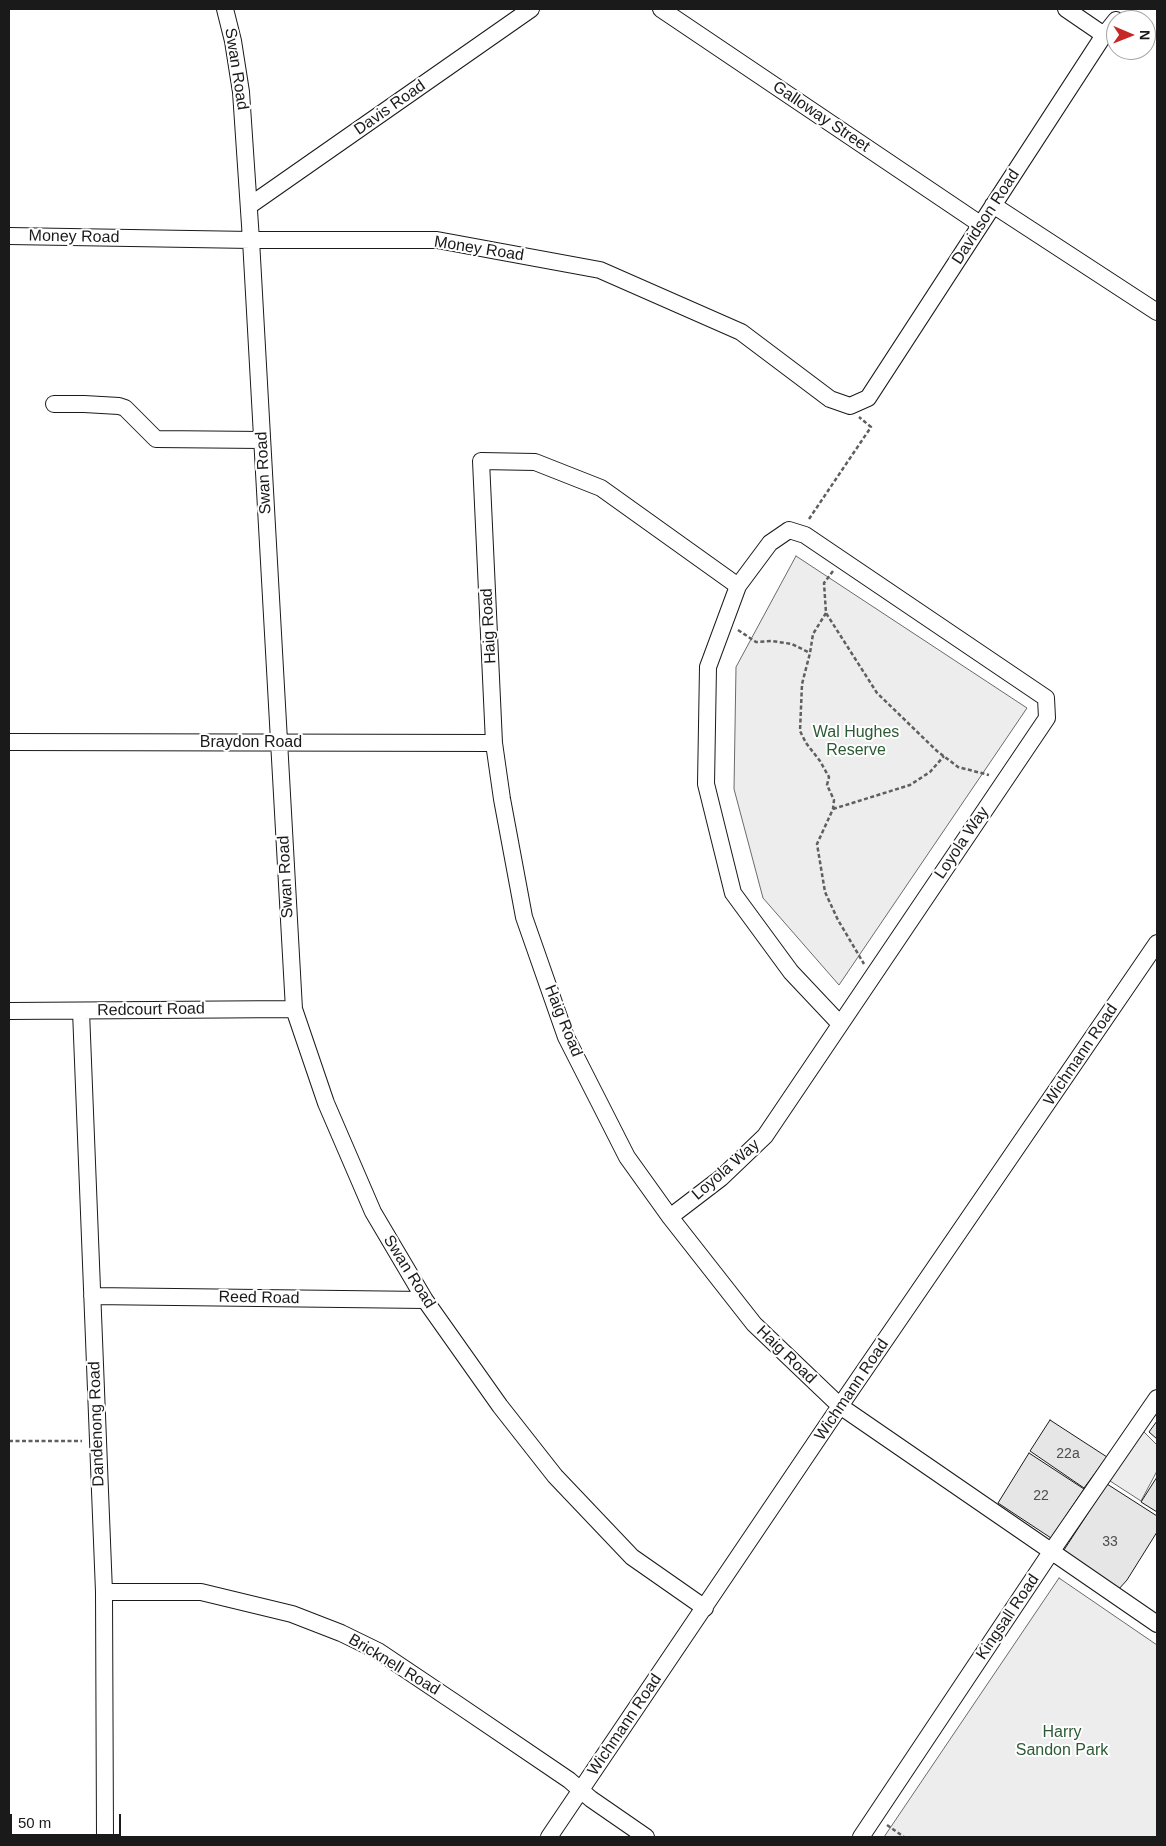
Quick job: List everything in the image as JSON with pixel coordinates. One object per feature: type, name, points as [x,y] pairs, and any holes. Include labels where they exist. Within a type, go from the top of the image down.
[{"type":"street","name":"Swan Road","points":[[225,9],[233,41],[241,92],[249,206],[294,1009],[326,1103],[373,1212],[425,1300],[500,1406],[555,1476],[632,1557],[705,1608]]},
{"type":"street","name":"Davis Road","points":[[249,206],[531,9]]},
{"type":"street","name":"Galloway Street","points":[[661,9],[980,224]]},
{"type":"street","points":[[1066,9],[1104,35]]},
{"type":"street","name":"Davidson Road","points":[[850,406],[868,398],[1106,32]]},
{"type":"street","points":[[993,205],[1157,312]]},
{"type":"street","name":"Money Road","points":[[9,236],[251,240],[437,240],[600,270],[741,332],[830,399],[850,406]]},
{"type":"street","points":[[54,404],[84,404],[125,408],[156,439],[262,440]]},
{"type":"street","name":"Haig Road","points":[[738,586],[601,488],[535,462],[481,461],[494,743],[502,799],[524,917],[566,1037],[627,1157],[670,1217],[754,1324],[840,1406],[1157,1624]]},
{"type":"street","points":[[795,532],[770,543],[738,586],[708,667],[706,784],[733,893],[791,972],[840,1024]]},
{"type":"street","name":"Loyola Way","points":[[670,1217],[721,1178],[765,1136],[1047,718],[1046,698],[841,560],[795,532]]},
{"type":"street","name":"Braydon Road","points":[[9,742],[494,743]]},
{"type":"street","name":"Wichmann Road","points":[[549,1837],[840,1406],[1157,943]]},
{"type":"street","name":"Redcourt Road","points":[[9,1011],[294,1009]]},
{"type":"street","name":"Dandenong Road","points":[[81,1011],[104,1592],[105,1837]]},
{"type":"street","name":"Reed Road","points":[[92,1296],[425,1300]]},
{"type":"street","name":"Kingsall Road","points":[[861,1837],[1051,1552],[1157,1398]]},
{"type":"street","name":"Bricknell Road","points":[[104,1592],[201,1592],[316,1622],[378,1651],[569,1780],[581,1791],[646,1837]]},
{"type":"path","points":[[795,532],[805,525],[871,427],[850,406]]},
{"type":"path","points":[[841,560],[824,583],[826,613],[877,693],[898,716],[958,767],[1006,779]]},
{"type":"path","points":[[826,613],[813,634],[802,684],[800,731],[829,777],[827,785],[834,800],[833,810],[817,844],[825,892],[853,948],[874,974]]},
{"type":"path","points":[[725,622],[756,642],[772,641],[792,644],[810,653]]},
{"type":"path","points":[[833,810],[910,785],[930,772],[944,756]]},
{"type":"path","points":[[9,1441],[98,1441]]},
{"type":"path","points":[[876,1816],[904,1837]]},
{"type":"shaded area","name":"Wal Hughes Reserve","points":[[796,556],[1027,708],[839,985],[763,898],[734,789],[736,667]]},
{"type":"shaded area","points":[[1140,1428],[1157,1445],[1157,1471],[1141,1501],[1107,1479]]},
{"type":"shaded area","name":"Harry Sandon Park","points":[[1059,1578],[1157,1645],[1157,1837],[884,1837]]},
{"type":"building","points":[[1050,1420],[1107,1457],[1084,1488],[1030,1451]]},
{"type":"building","points":[[1157,1421],[1157,1439],[1149,1432]]},
{"type":"building","points":[[1029,1453],[1084,1489],[1051,1538],[998,1503]]},
{"type":"building","points":[[1157,1477],[1157,1512],[1141,1502]]},
{"type":"building","points":[[1107,1484],[1157,1516],[1157,1532],[1127,1580],[1118,1590],[1062,1553]]}]
